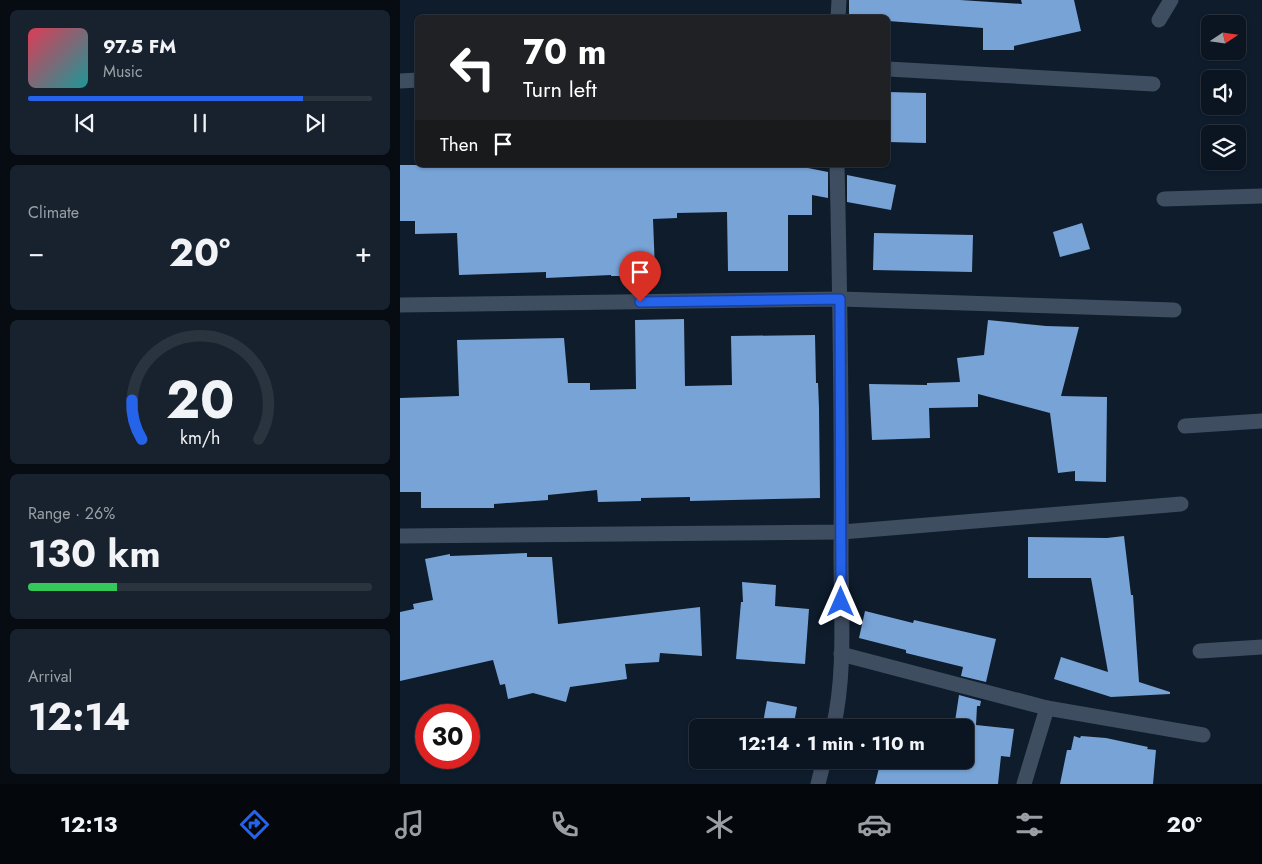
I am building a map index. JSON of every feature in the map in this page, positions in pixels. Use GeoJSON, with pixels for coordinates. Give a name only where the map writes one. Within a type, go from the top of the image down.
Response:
{"type":"FeatureCollection","features":[{"type":"Feature","properties":{"kind":"street"},"geometry":{"type":"LineString","coordinates":[[838,15],[839,0]]}},
{"type":"Feature","properties":{"kind":"street"},"geometry":{"type":"LineString","coordinates":[[1159,20],[1171,0]]}},
{"type":"Feature","properties":{"kind":"street"},"geometry":{"type":"LineString","coordinates":[[890,69],[1153,84]]}},
{"type":"Feature","properties":{"kind":"street"},"geometry":{"type":"LineString","coordinates":[[400,81],[415,80]]}},
{"type":"Feature","properties":{"kind":"street"},"geometry":{"type":"LineString","coordinates":[[834,719],[838,705],[842,532],[837,167]]}},
{"type":"Feature","properties":{"kind":"street"},"geometry":{"type":"LineString","coordinates":[[1164,199],[1262,196]]}},
{"type":"Feature","properties":{"kind":"street"},"geometry":{"type":"LineString","coordinates":[[400,305],[840,299],[1174,310]]}},
{"type":"Feature","properties":{"kind":"street"},"geometry":{"type":"LineString","coordinates":[[1185,426],[1262,421]]}},
{"type":"Feature","properties":{"kind":"street"},"geometry":{"type":"LineString","coordinates":[[400,536],[842,532],[1181,504]]}},
{"type":"Feature","properties":{"kind":"street"},"geometry":{"type":"LineString","coordinates":[[1200,651],[1262,647]]}},
{"type":"Feature","properties":{"kind":"street"},"geometry":{"type":"LineString","coordinates":[[840,654],[1047,708],[1203,735]]}},
{"type":"Feature","properties":{"kind":"street"},"geometry":{"type":"LineString","coordinates":[[1024,784],[1047,708]]}},
{"type":"Feature","properties":{"kind":"street"},"geometry":{"type":"LineString","coordinates":[[818,784],[822,769]]}},
{"type":"Feature","properties":{"kind":"building"},"geometry":{"type":"Polygon","coordinates":[[[849,0],[960,0],[1022,4],[1021,0],[1074,0],[1081,31],[1014,46],[1014,50],[983,50],[983,28],[890,21],[890,15],[849,15],[849,0]]]}},
{"type":"Feature","properties":{"kind":"building"},"geometry":{"type":"Polygon","coordinates":[[[890,92],[926,93],[926,143],[890,142],[890,92]]]}},
{"type":"Feature","properties":{"kind":"building"},"geometry":{"type":"Polygon","coordinates":[[[400,165],[415,165],[415,167],[545,168],[803,167],[828,172],[828,198],[812,195],[812,215],[788,215],[788,271],[728,271],[727,212],[677,213],[677,218],[653,219],[655,271],[634,272],[634,276],[611,275],[546,278],[546,272],[459,275],[457,233],[415,234],[415,221],[400,221],[400,165]]]}},
{"type":"Feature","properties":{"kind":"building"},"geometry":{"type":"Polygon","coordinates":[[[847,175],[896,185],[891,210],[847,202],[847,175]]]}},
{"type":"Feature","properties":{"kind":"building"},"geometry":{"type":"Polygon","coordinates":[[[1082,223],[1090,249],[1060,257],[1053,232],[1082,223]]]}},
{"type":"Feature","properties":{"kind":"building"},"geometry":{"type":"Polygon","coordinates":[[[874,233],[973,235],[972,272],[873,270],[874,233]]]}},
{"type":"Feature","properties":{"kind":"building"},"geometry":{"type":"Polygon","coordinates":[[[684,319],[685,386],[732,385],[731,336],[815,335],[816,383],[818,383],[819,408],[820,498],[690,501],[690,497],[641,498],[641,501],[598,502],[597,490],[548,495],[548,500],[494,504],[494,508],[421,508],[421,492],[400,492],[400,398],[459,396],[457,340],[564,338],[568,383],[590,383],[590,390],[636,389],[635,320],[684,319]]]}},
{"type":"Feature","properties":{"kind":"building"},"geometry":{"type":"Polygon","coordinates":[[[988,320],[1046,326],[1079,327],[1061,396],[1107,397],[1106,482],[1075,481],[1075,471],[1058,473],[1050,413],[978,394],[978,407],[929,408],[930,438],[872,440],[869,384],[927,385],[927,383],[960,382],[957,358],[984,355],[988,320]]]}},
{"type":"Feature","properties":{"kind":"building"},"geometry":{"type":"Polygon","coordinates":[[[1124,536],[1131,595],[1133,595],[1139,682],[1170,692],[1170,694],[1111,697],[1054,679],[1061,657],[1108,672],[1091,578],[1028,578],[1028,537],[1107,538],[1124,536]]]}},
{"type":"Feature","properties":{"kind":"building"},"geometry":{"type":"Polygon","coordinates":[[[527,553],[527,557],[552,557],[558,624],[700,607],[702,656],[660,653],[659,662],[625,664],[627,679],[570,687],[566,702],[533,693],[508,699],[505,684],[500,685],[493,660],[400,681],[400,612],[414,609],[413,604],[433,600],[425,559],[450,554],[450,556],[527,553]]]}},
{"type":"Feature","properties":{"kind":"building"},"geometry":{"type":"Polygon","coordinates":[[[742,582],[776,585],[775,606],[809,609],[805,664],[736,659],[741,602],[743,602],[742,582]]]}},
{"type":"Feature","properties":{"kind":"building"},"geometry":{"type":"Polygon","coordinates":[[[865,611],[913,623],[914,620],[996,639],[986,682],[961,676],[963,667],[906,653],[906,650],[859,638],[865,611]]]}},
{"type":"Feature","properties":{"kind":"building"},"geometry":{"type":"Polygon","coordinates":[[[959,695],[981,701],[980,706],[977,706],[976,725],[1014,729],[1010,757],[1001,756],[998,784],[875,784],[879,769],[974,769],[974,719],[955,719],[959,695]]]}},
{"type":"Feature","properties":{"kind":"building"},"geometry":{"type":"Polygon","coordinates":[[[767,701],[797,707],[795,719],[764,719],[767,701]]]}},
{"type":"Feature","properties":{"kind":"building"},"geometry":{"type":"Polygon","coordinates":[[[1074,736],[1080,738],[1081,736],[1106,738],[1156,750],[1153,784],[1060,784],[1067,750],[1071,750],[1074,736]]]}},
{"type":"Feature","properties":{"kind":"route"},"geometry":{"type":"LineString","coordinates":[[640,302],[840,299],[841,602]]}}]}
